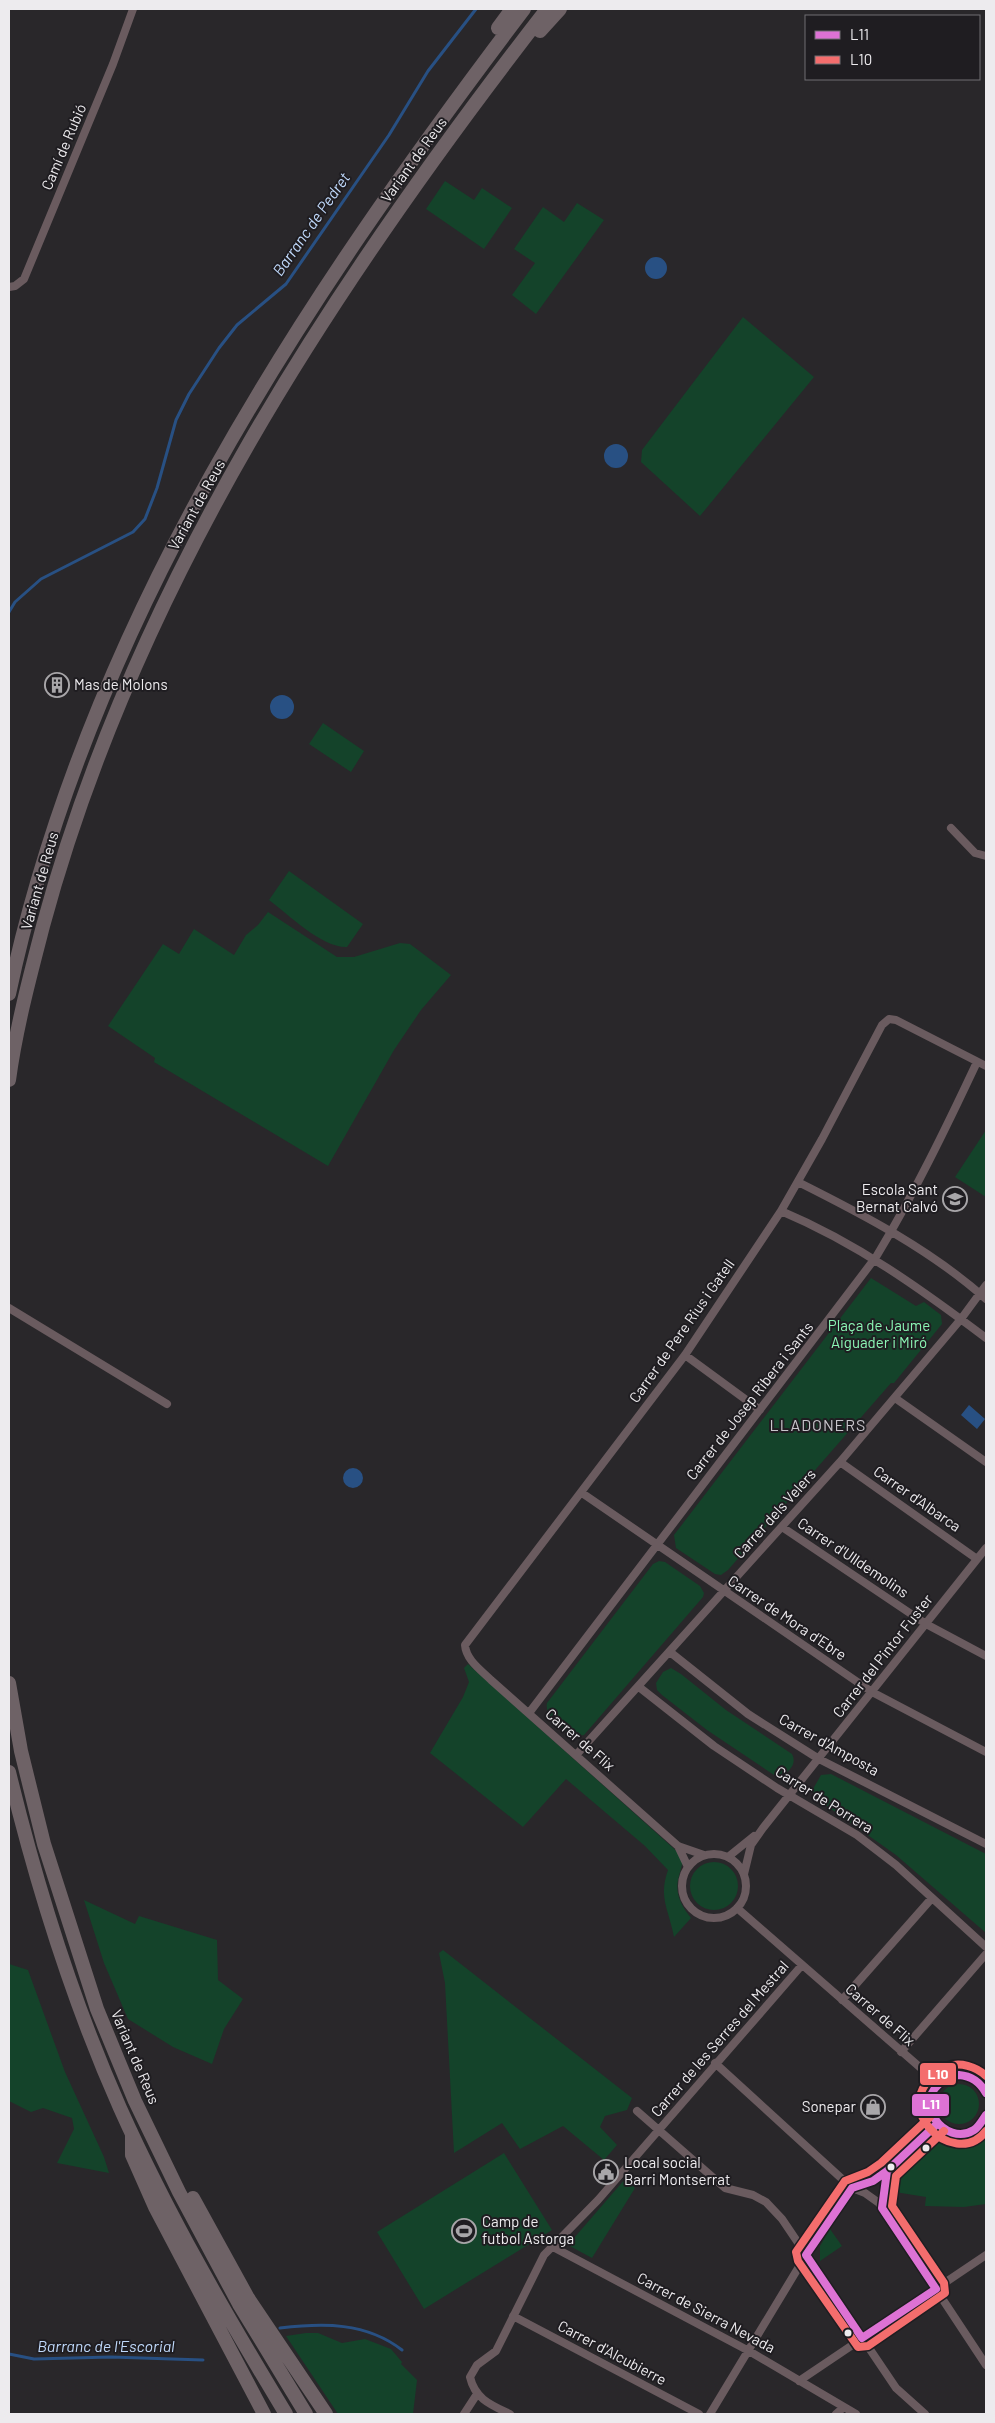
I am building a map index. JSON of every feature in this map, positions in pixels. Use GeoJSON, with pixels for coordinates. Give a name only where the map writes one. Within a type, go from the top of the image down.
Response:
{"type":"FeatureCollection","features":[{"type":"Feature","properties":{"kind":"highway"},"geometry":{"type":"LineString","coordinates":[[323,292],[392,177],[512,9]]}},
{"type":"Feature","properties":{"kind":"highway","name":"Variant de Reus"},"geometry":{"type":"LineString","coordinates":[[9,994],[38,880],[69,783],[106,687],[151,588],[191,512],[256,397],[323,292],[397,181],[524,9]]}},
{"type":"Feature","properties":{"kind":"highway","name":"Variant de Reus"},"geometry":{"type":"LineString","coordinates":[[9,1080],[30,977],[54,885],[86,786],[119,701],[169,592],[229,479],[262,422],[344,290],[400,205],[546,9]]}},
{"type":"Feature","properties":{"kind":"highway"},"geometry":{"type":"LineString","coordinates":[[400,205],[560,9]]}},
{"type":"Feature","properties":{"kind":"highway","name":"Variant de Reus"},"geometry":{"type":"LineString","coordinates":[[9,1683],[21,1751],[44,1844],[97,2009],[135,2101],[179,2192],[239,2304],[306,2414]]}},
{"type":"Feature","properties":{"kind":"highway"},"geometry":{"type":"LineString","coordinates":[[9,1772],[28,1849],[56,1940],[83,2017],[132,2132],[165,2201],[225,2312],[286,2414]]}},
{"type":"Feature","properties":{"kind":"highway"},"geometry":{"type":"LineString","coordinates":[[97,2009],[187,2187],[248,2298],[326,2414]]}},
{"type":"Feature","properties":{"kind":"highway"},"geometry":{"type":"LineString","coordinates":[[132,2132],[132,2154],[155,2207],[264,2414]]}},
{"type":"Feature","properties":{"kind":"street","name":"Camí de Rubió"},"geometry":{"type":"LineString","coordinates":[[9,287],[15,286],[24,279],[108,77],[133,9]]}},
{"type":"Feature","properties":{"kind":"street"},"geometry":{"type":"LineString","coordinates":[[951,828],[975,853],[986,856]]}},
{"type":"Feature","properties":{"kind":"street","name":"Carrer de Pere Rius i Gatell"},"geometry":{"type":"LineString","coordinates":[[466,1653],[465,1645],[471,1635],[582,1493],[685,1355],[781,1211],[882,1025],[888,1019],[901,1022],[977,1062]]}},
{"type":"Feature","properties":{"kind":"street"},"geometry":{"type":"LineString","coordinates":[[977,1062],[986,1066]]}},
{"type":"Feature","properties":{"kind":"street","name":"Carrer de Josep Ribera i Sants"},"geometry":{"type":"LineString","coordinates":[[529,1712],[874,1259],[892,1231],[930,1162],[977,1062]]}},
{"type":"Feature","properties":{"kind":"street"},"geometry":{"type":"LineString","coordinates":[[798,1182],[892,1231],[983,1296]]}},
{"type":"Feature","properties":{"kind":"street"},"geometry":{"type":"LineString","coordinates":[[781,1211],[822,1228],[874,1259],[924,1291],[986,1338]]}},
{"type":"Feature","properties":{"kind":"street","name":"Carrer dels Velers"},"geometry":{"type":"LineString","coordinates":[[577,1754],[840,1462],[961,1319],[983,1296],[986,1285]]}},
{"type":"Feature","properties":{"kind":"street"},"geometry":{"type":"LineString","coordinates":[[9,1308],[167,1404]]}},
{"type":"Feature","properties":{"kind":"street"},"geometry":{"type":"LineString","coordinates":[[685,1355],[760,1410]]}},
{"type":"Feature","properties":{"kind":"street"},"geometry":{"type":"LineString","coordinates":[[895,1398],[986,1462]]}},
{"type":"Feature","properties":{"kind":"street","name":"Carrer d'Albarca"},"geometry":{"type":"LineString","coordinates":[[840,1462],[977,1559]]}},
{"type":"Feature","properties":{"kind":"street","name":"Carrer de Mora d'Ebre"},"geometry":{"type":"LineString","coordinates":[[582,1493],[872,1692],[986,1752]]}},
{"type":"Feature","properties":{"kind":"street","name":"Carrer d'Ulldemolins"},"geometry":{"type":"LineString","coordinates":[[782,1526],[926,1624],[986,1656]]}},
{"type":"Feature","properties":{"kind":"street","name":"Carrer del Pintor Fuster"},"geometry":{"type":"LineString","coordinates":[[744,1874],[751,1845],[763,1828],[986,1548]]}},
{"type":"Feature","properties":{"kind":"street","name":"Carrer d'Amposta"},"geometry":{"type":"LineString","coordinates":[[670,1652],[748,1714],[819,1759],[986,1844]]}},
{"type":"Feature","properties":{"kind":"street","name":"Carrer de Flix"},"geometry":{"type":"LineString","coordinates":[[466,1653],[485,1674],[678,1846],[688,1866]]}},
{"type":"Feature","properties":{"kind":"street","name":"Carrer de Porrera"},"geometry":{"type":"LineString","coordinates":[[639,1687],[714,1746],[777,1788],[791,1794],[857,1835],[896,1865],[986,1947]]}},
{"type":"Feature","properties":{"kind":"street","name":"Carrer del Pintor Fuster"},"geometry":{"type":"LineString","coordinates":[[728,1857],[763,1828]]}},
{"type":"Feature","properties":{"kind":"street","name":"Carrer de Flix"},"geometry":{"type":"LineString","coordinates":[[678,1846],[704,1855]]}},
{"type":"Feature","properties":{"kind":"street"},"geometry":{"type":"LineString","coordinates":[[717,1854],[728,1857],[740,1867],[744,1874],[746,1890],[743,1900],[730,1914],[716,1918],[704,1917],[693,1910],[684,1898],[682,1886],[688,1866],[704,1855],[717,1854]]}},
{"type":"Feature","properties":{"kind":"street"},"geometry":{"type":"LineString","coordinates":[[842,2000],[932,1898]]}},
{"type":"Feature","properties":{"kind":"street","name":"Carrer de Flix"},"geometry":{"type":"LineString","coordinates":[[737,1908],[938,2083]]}},
{"type":"Feature","properties":{"kind":"street"},"geometry":{"type":"LineString","coordinates":[[901,2052],[986,1954]]}},
{"type":"Feature","properties":{"kind":"street","name":"Carrer de les Serres del Mestral"},"geometry":{"type":"LineString","coordinates":[[477,2394],[470,2377],[477,2365],[496,2351],[544,2255],[598,2200],[802,1966]]}},
{"type":"Feature","properties":{"kind":"street"},"geometry":{"type":"LineString","coordinates":[[716,2063],[852,2188],[865,2192],[882,2208],[986,2365]]}},
{"type":"Feature","properties":{"kind":"street"},"geometry":{"type":"LineString","coordinates":[[986,2093],[984,2082],[960,2074],[947,2077],[938,2083],[932,2092],[929,2102],[930,2110],[937,2124],[945,2130],[956,2134],[968,2132],[984,2123],[986,2115]]}},
{"type":"Feature","properties":{"kind":"street"},"geometry":{"type":"LineString","coordinates":[[636,2111],[725,2188],[753,2195],[766,2202],[782,2219],[896,2388],[925,2414]]}},
{"type":"Feature","properties":{"kind":"street"},"geometry":{"type":"LineString","coordinates":[[710,2414],[806,2255],[852,2188],[874,2181],[937,2124]]}},
{"type":"Feature","properties":{"kind":"street"},"geometry":{"type":"LineString","coordinates":[[882,2208],[887,2171]]}},
{"type":"Feature","properties":{"kind":"street","name":"Carrer de Sierra Nevada"},"geometry":{"type":"LineString","coordinates":[[553,2247],[749,2351],[856,2414]]}},
{"type":"Feature","properties":{"kind":"street"},"geometry":{"type":"LineString","coordinates":[[800,2381],[986,2255]]}},
{"type":"Feature","properties":{"kind":"street","name":"Carrer d'Alcubierre"},"geometry":{"type":"LineString","coordinates":[[513,2316],[699,2414]]}},
{"type":"Feature","properties":{"kind":"street"},"geometry":{"type":"LineString","coordinates":[[464,2414],[477,2394],[485,2401],[510,2414]]}},
{"type":"Feature","properties":{"kind":"street"},"geometry":{"type":"LineString","coordinates":[[836,2414],[844,2408]]}},
{"type":"Feature","properties":{"kind":"green space"},"geometry":{"type":"Polygon","coordinates":[[[445,181],[474,200],[482,188],[512,208],[484,249],[426,209],[445,181]]]}},
{"type":"Feature","properties":{"kind":"green space"},"geometry":{"type":"Polygon","coordinates":[[[577,203],[604,220],[536,314],[512,295],[535,263],[514,249],[543,207],[564,222],[577,203]]]}},
{"type":"Feature","properties":{"kind":"green space"},"geometry":{"type":"Polygon","coordinates":[[[743,317],[814,377],[700,516],[641,462],[642,450],[743,317]]]}},
{"type":"Feature","properties":{"kind":"green space"},"geometry":{"type":"Polygon","coordinates":[[[323,723],[364,751],[351,772],[309,744],[323,723]]]}},
{"type":"Feature","properties":{"kind":"green space"},"geometry":{"type":"Polygon","coordinates":[[[289,871],[363,924],[347,947],[337,946],[317,937],[269,900],[289,871]]]}},
{"type":"Feature","properties":{"kind":"green space"},"geometry":{"type":"Polygon","coordinates":[[[268,912],[337,957],[354,957],[400,943],[410,944],[451,975],[421,1010],[394,1050],[328,1166],[154,1062],[155,1058],[108,1026],[163,944],[179,954],[194,929],[234,955],[246,935],[258,925],[268,912]]]}},
{"type":"Feature","properties":{"kind":"green space"},"geometry":{"type":"Polygon","coordinates":[[[986,1130],[986,1197],[955,1177],[986,1130]]]}},
{"type":"Feature","properties":{"kind":"green space","name":"Plaça de Jaume Aiguader i Miró"},"geometry":{"type":"Polygon","coordinates":[[[871,1278],[916,1306],[924,1302],[941,1315],[942,1324],[894,1383],[891,1383],[728,1570],[721,1575],[715,1574],[676,1548],[674,1535],[871,1278]]]}},
{"type":"Feature","properties":{"kind":"green space"},"geometry":{"type":"Polygon","coordinates":[[[659,1561],[665,1562],[700,1586],[704,1593],[703,1597],[584,1735],[572,1737],[551,1718],[548,1713],[547,1703],[653,1564],[659,1561]]]}},
{"type":"Feature","properties":{"kind":"green space"},"geometry":{"type":"Polygon","coordinates":[[[468,1664],[682,1856],[677,1888],[681,1903],[691,1918],[674,1937],[664,1896],[668,1870],[645,1846],[566,1779],[523,1827],[430,1753],[463,1697],[469,1682],[464,1668],[468,1664]]]}},
{"type":"Feature","properties":{"kind":"green space"},"geometry":{"type":"Polygon","coordinates":[[[671,1668],[726,1710],[792,1754],[794,1761],[790,1769],[782,1776],[774,1775],[707,1730],[662,1695],[657,1690],[656,1683],[663,1672],[671,1668]]]}},
{"type":"Feature","properties":{"kind":"green space"},"geometry":{"type":"Polygon","coordinates":[[[831,1774],[986,1854],[986,1933],[896,1855],[814,1797],[813,1789],[821,1775],[831,1774]]]}},
{"type":"Feature","properties":{"kind":"green space"},"geometry":{"type":"Polygon","coordinates":[[[714,1862],[723,1864],[731,1869],[736,1877],[738,1886],[736,1895],[731,1903],[723,1908],[714,1910],[705,1908],[697,1903],[692,1895],[690,1886],[692,1877],[697,1869],[705,1864],[714,1862]]]}},
{"type":"Feature","properties":{"kind":"green space"},"geometry":{"type":"Polygon","coordinates":[[[84,1900],[135,1924],[139,1916],[217,1940],[218,1980],[243,1999],[224,2029],[212,2064],[173,2047],[128,2019],[104,1963],[84,1900]]]}},
{"type":"Feature","properties":{"kind":"green space"},"geometry":{"type":"Polygon","coordinates":[[[443,1950],[632,2098],[627,2110],[605,2116],[600,2127],[617,2145],[604,2160],[563,2126],[520,2149],[502,2123],[454,2153],[445,1983],[439,1953],[443,1950]]]}},
{"type":"Feature","properties":{"kind":"green space"},"geometry":{"type":"Polygon","coordinates":[[[9,1964],[28,1970],[65,2072],[104,2157],[109,2173],[57,2163],[74,2129],[72,2118],[43,2108],[31,2112],[9,2101],[9,1964]]]}},
{"type":"Feature","properties":{"kind":"green space"},"geometry":{"type":"Polygon","coordinates":[[[963,2084],[970,2087],[976,2093],[979,2104],[978,2112],[970,2121],[963,2124],[955,2124],[948,2121],[940,2112],[939,2100],[942,2093],[951,2085],[963,2084]]]}},
{"type":"Feature","properties":{"kind":"green space"},"geometry":{"type":"Polygon","coordinates":[[[986,2137],[986,2204],[964,2207],[925,2206],[926,2197],[895,2192],[898,2177],[935,2142],[960,2147],[986,2137]]]}},
{"type":"Feature","properties":{"kind":"green space","name":"Camp de futbol Astorga"},"geometry":{"type":"Polygon","coordinates":[[[504,2153],[552,2230],[424,2309],[377,2232],[504,2153]]]}},
{"type":"Feature","properties":{"kind":"green space"},"geometry":{"type":"Polygon","coordinates":[[[625,2179],[635,2188],[592,2258],[568,2245],[625,2179]]]}},
{"type":"Feature","properties":{"kind":"green space"},"geometry":{"type":"Polygon","coordinates":[[[830,2229],[842,2246],[820,2261],[820,2246],[830,2229]]]}},
{"type":"Feature","properties":{"kind":"green space"},"geometry":{"type":"Polygon","coordinates":[[[318,2333],[342,2343],[365,2339],[391,2349],[402,2362],[401,2364],[417,2380],[413,2414],[338,2414],[286,2336],[318,2333]]]}},
{"type":"Feature","properties":{"kind":"water"},"geometry":{"type":"Polygon","coordinates":[[[656,257],[664,260],[667,268],[664,276],[656,279],[648,276],[645,268],[648,260],[656,257]]]}},
{"type":"Feature","properties":{"kind":"water"},"geometry":{"type":"Polygon","coordinates":[[[616,444],[624,448],[628,456],[624,464],[616,468],[608,464],[604,456],[608,448],[616,444]]]}},
{"type":"Feature","properties":{"kind":"water"},"geometry":{"type":"Polygon","coordinates":[[[282,695],[290,699],[294,707],[290,715],[282,719],[274,715],[270,707],[274,699],[282,695]]]}},
{"type":"Feature","properties":{"kind":"water"},"geometry":{"type":"Polygon","coordinates":[[[969,1405],[985,1419],[977,1429],[961,1415],[969,1405]]]}},
{"type":"Feature","properties":{"kind":"water"},"geometry":{"type":"Polygon","coordinates":[[[353,1468],[360,1471],[363,1478],[360,1485],[353,1488],[346,1485],[343,1478],[346,1471],[353,1468]]]}},
{"type":"Feature","properties":{"kind":"waterway","name":"Barranc de Pedret"},"geometry":{"type":"LineString","coordinates":[[9,612],[15,602],[41,579],[133,532],[145,519],[157,488],[176,420],[189,394],[219,348],[237,325],[286,284],[389,135],[428,71],[476,9]]}},
{"type":"Feature","properties":{"kind":"waterway","name":"Barranc de l'Escorial"},"geometry":{"type":"LineString","coordinates":[[280,2328],[328,2325],[359,2329],[374,2334],[402,2350]]}},
{"type":"Feature","properties":{"kind":"waterway","name":"Barranc de l'Escorial"},"geometry":{"type":"LineString","coordinates":[[9,2354],[34,2359],[111,2357],[203,2360]]}},
{"type":"Feature","properties":{"kind":"transit line","name":"L10"},"geometry":{"type":"LineString","coordinates":[[986,2076],[968,2066],[952,2065],[928,2081],[920,2097],[921,2113],[929,2128],[942,2138],[957,2144],[972,2142],[986,2131]]}},
{"type":"Feature","properties":{"kind":"transit line","name":"L11"},"geometry":{"type":"LineString","coordinates":[[986,2093],[975,2080],[957,2075],[945,2080],[935,2089],[930,2099],[935,2119],[952,2133],[963,2134],[974,2130],[986,2115]]}},
{"type":"Feature","properties":{"kind":"transit line","name":"L10"},"geometry":{"type":"LineString","coordinates":[[930,2117],[881,2163],[868,2172],[845,2181],[796,2252],[798,2261],[858,2347],[868,2346],[945,2293],[944,2283],[892,2206],[896,2176],[944,2131]]}},
{"type":"Feature","properties":{"kind":"transit line","name":"L11"},"geometry":{"type":"LineString","coordinates":[[887,2171],[937,2124]]}},
{"type":"Feature","properties":{"kind":"transit line","name":"L11"},"geometry":{"type":"LineString","coordinates":[[887,2171],[882,2208],[936,2289],[862,2338],[806,2255],[852,2188],[873,2181],[887,2171]]}},
{"type":"Feature","properties":{"kind":"place","name":"Mas de Molons"},"geometry":{"type":"Point","coordinates":[57,685]}},
{"type":"Feature","properties":{"kind":"place","name":"Escola Sant Bernat Calvó"},"geometry":{"type":"Point","coordinates":[955,1199]}},
{"type":"Feature","properties":{"kind":"place","name":"Sonepar"},"geometry":{"type":"Point","coordinates":[873,2107]}},
{"type":"Feature","properties":{"kind":"place","name":"Local social Barri Montserrat"},"geometry":{"type":"Point","coordinates":[606,2172]}},
{"type":"Feature","properties":{"kind":"place","name":"Camp de futbol Astorga"},"geometry":{"type":"Point","coordinates":[464,2231]}},
{"type":"Feature","properties":{"kind":"district","name":"LLADONERS"},"geometry":{"type":"Point","coordinates":[818,1425]}}]}
